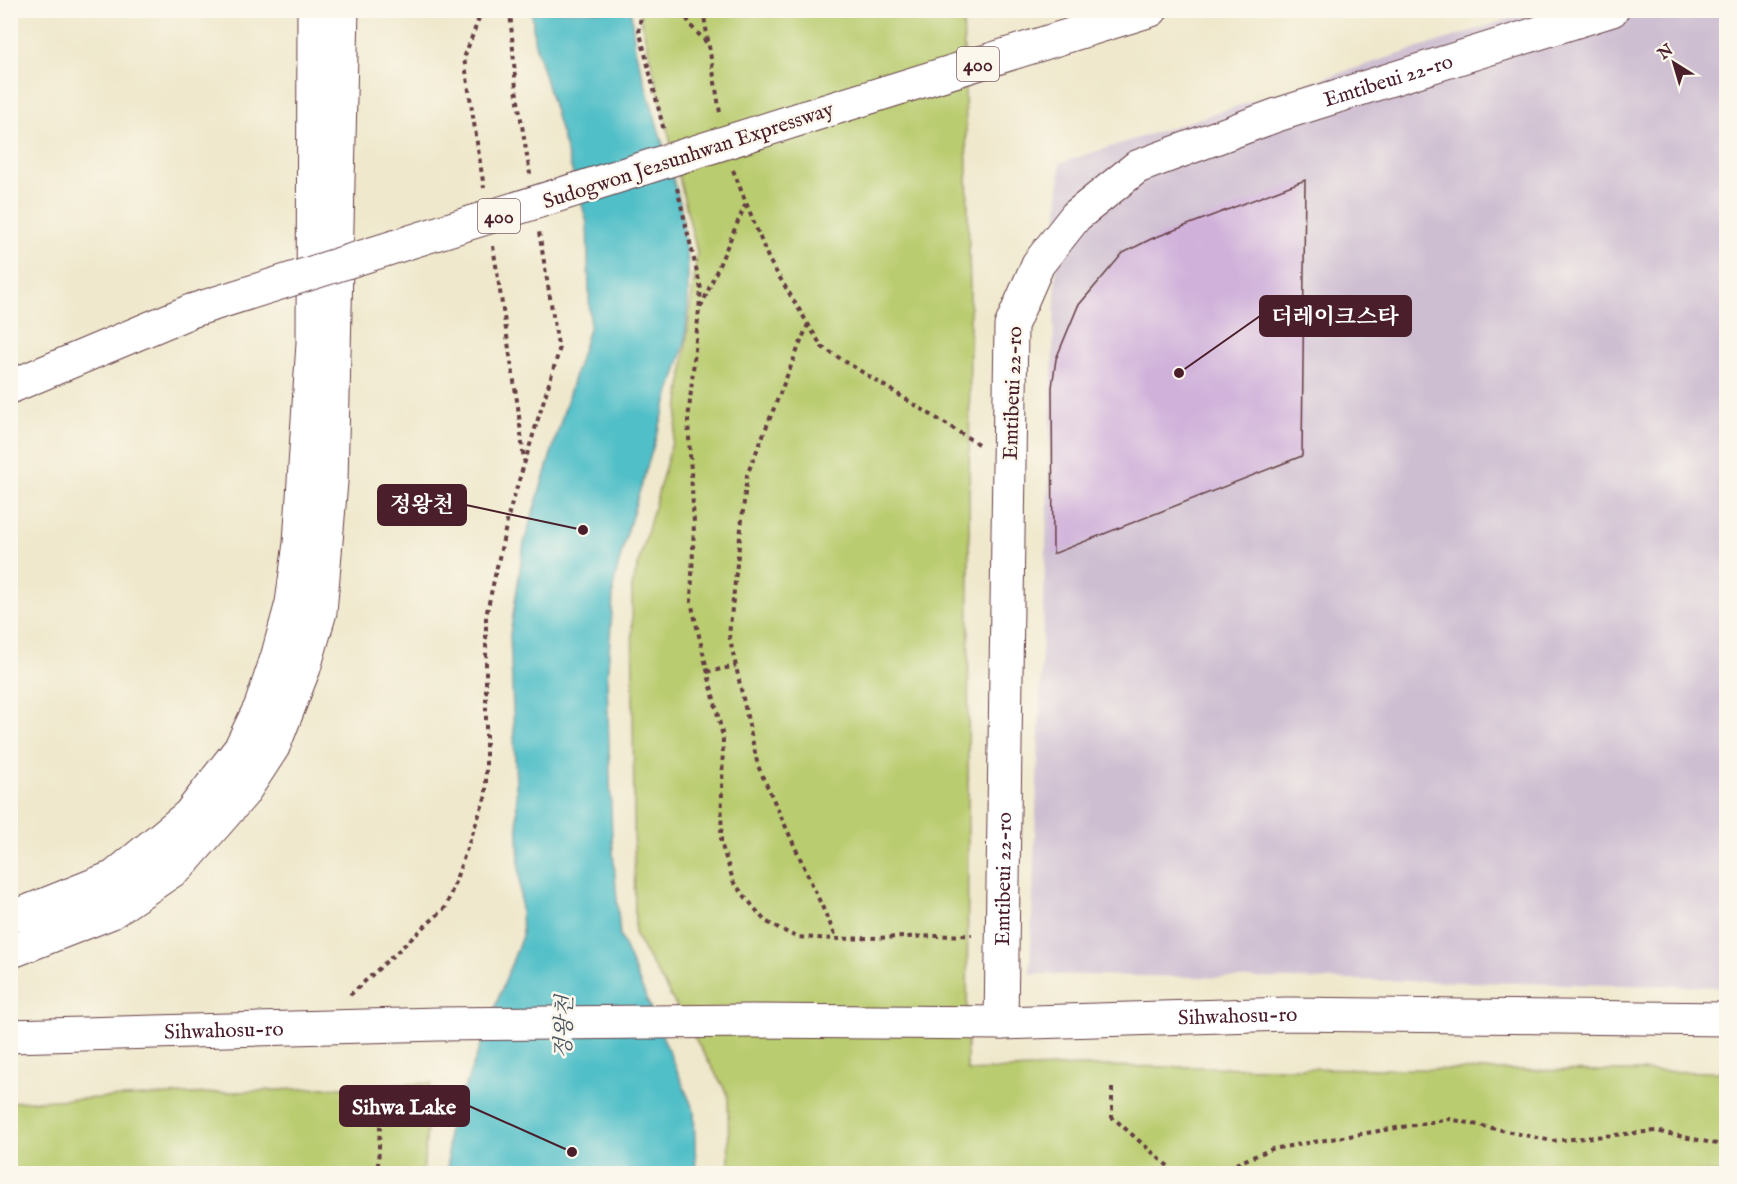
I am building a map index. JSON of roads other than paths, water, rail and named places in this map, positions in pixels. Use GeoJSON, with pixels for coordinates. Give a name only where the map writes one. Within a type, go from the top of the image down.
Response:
{"type":"FeatureCollection","features":[{"type":"Feature","properties":{"kind":"main road"},"geometry":{"type":"LineString","coordinates":[[10,916],[24,913],[114,877],[189,815],[240,749],[261,706],[292,603],[300,543],[313,343],[314,10]]}},
{"type":"Feature","properties":{"kind":"main road"},"geometry":{"type":"LineString","coordinates":[[10,952],[110,913],[179,866],[243,793],[273,747],[304,668],[320,612],[331,482],[342,10]]}},
{"type":"Feature","properties":{"kind":"main road","name":"Sudogwon Je2sunhwan Expressway"},"geometry":{"type":"LineString","coordinates":[[10,387],[190,311],[1151,10]]}},
{"type":"Feature","properties":{"kind":"main road","name":"Emtibeui 22-ro"},"geometry":{"type":"LineString","coordinates":[[1001,1023],[1011,326],[1038,264],[1076,216],[1137,167],[1277,115],[1612,10]]}},
{"type":"Feature","properties":{"kind":"main road","name":"Sihwahosu-ro"},"geometry":{"type":"LineString","coordinates":[[10,1036],[438,1024],[751,1021],[1001,1023],[1287,1014],[1726,1018]]}},
{"type":"Feature","properties":{"kind":"water"},"geometry":{"type":"Polygon","coordinates":[[[532,11],[631,11],[635,49],[680,203],[688,263],[685,343],[614,582],[607,682],[612,839],[620,936],[694,1111],[696,1173],[448,1174],[448,1131],[522,936],[510,635],[524,543],[590,325],[587,222],[534,40],[532,11]]]}},
{"type":"Feature","properties":{"kind":"place","name":"더레이크스타"},"geometry":{"type":"Point","coordinates":[1179,373]}},
{"type":"Feature","properties":{"kind":"place","name":"정왕천"},"geometry":{"type":"Point","coordinates":[583,530]}},
{"type":"Feature","properties":{"kind":"place","name":"Sihwa Lake"},"geometry":{"type":"Point","coordinates":[572,1152]}}]}
